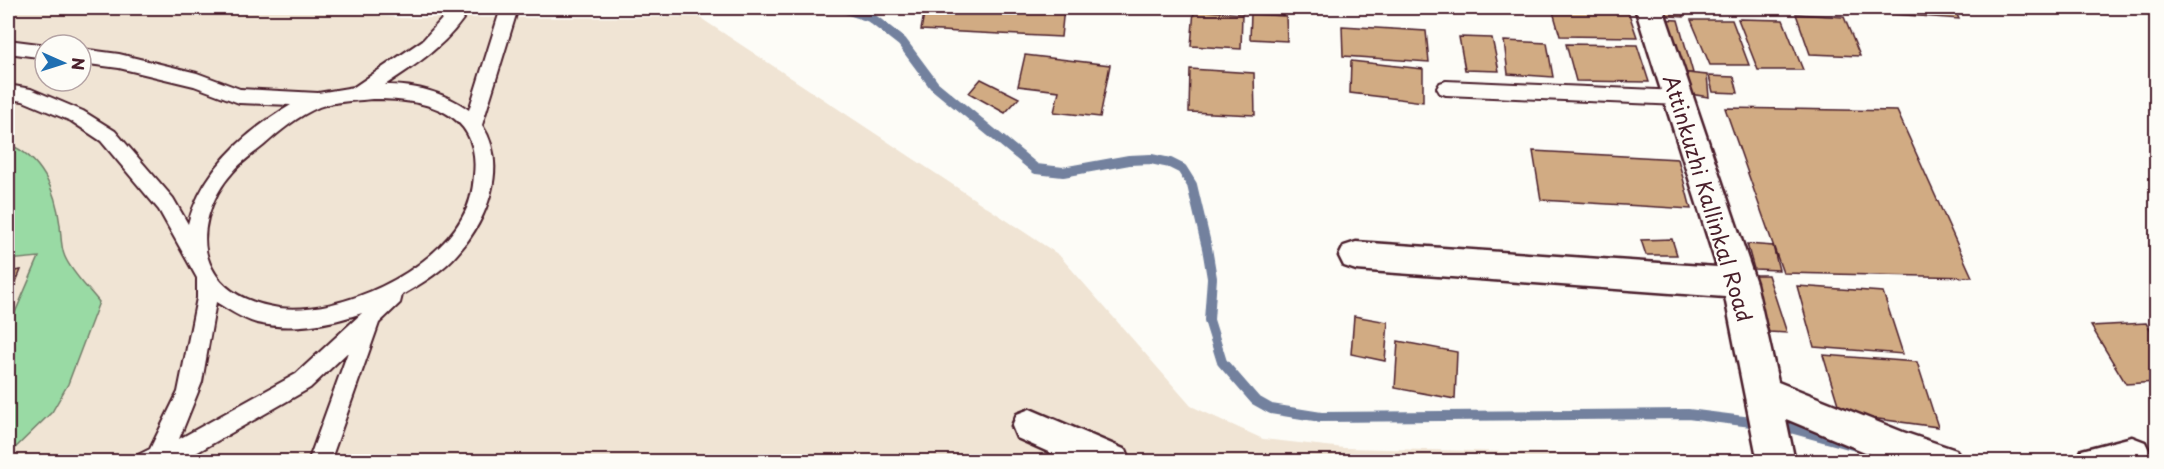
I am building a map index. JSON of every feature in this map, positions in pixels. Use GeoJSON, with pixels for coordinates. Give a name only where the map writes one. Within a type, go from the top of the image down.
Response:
{"type":"FeatureCollection","features":[{"type":"Feature","properties":{"kind":"street","name":"Attinkuzhi Kallinkal Road"},"geometry":{"type":"LineString","coordinates":[[1648,8],[1680,98],[1739,283],[1777,462]]}},
{"type":"Feature","properties":{"kind":"street"},"geometry":{"type":"LineString","coordinates":[[1356,256],[1739,283]]}},
{"type":"Feature","properties":{"kind":"street"},"geometry":{"type":"LineString","coordinates":[[1766,407],[1943,462]]}},
{"type":"Feature","properties":{"kind":"street"},"geometry":{"type":"LineString","coordinates":[[1030,426],[1113,462]]}},
{"type":"Feature","properties":{"kind":"street"},"geometry":{"type":"LineString","coordinates":[[2095,462],[2132,454]]}},
{"type":"Feature","properties":{"kind":"lane"},"geometry":{"type":"LineString","coordinates":[[358,93],[421,51],[448,26],[461,8]]}},
{"type":"Feature","properties":{"kind":"lane"},"geometry":{"type":"LineString","coordinates":[[473,124],[510,8]]}},
{"type":"Feature","properties":{"kind":"lane"},"geometry":{"type":"LineString","coordinates":[[8,47],[33,50]]}},
{"type":"Feature","properties":{"kind":"lane"},"geometry":{"type":"LineString","coordinates":[[93,58],[119,61],[197,80],[239,96],[321,99],[394,90],[426,94],[453,106],[473,124],[484,146],[487,172],[480,201],[464,230],[440,258],[408,282],[303,381],[188,446],[152,459]]}},
{"type":"Feature","properties":{"kind":"lane"},"geometry":{"type":"LineString","coordinates":[[1446,88],[1680,98]]}},
{"type":"Feature","properties":{"kind":"lane"},"geometry":{"type":"LineString","coordinates":[[8,92],[25,94],[77,116],[108,136],[166,204],[208,282],[229,301],[258,314],[293,318],[342,311],[371,302],[408,282]]}},
{"type":"Feature","properties":{"kind":"lane"},"geometry":{"type":"LineString","coordinates":[[196,257],[197,227],[207,197],[226,167],[285,116],[321,99]]}},
{"type":"Feature","properties":{"kind":"lane"},"geometry":{"type":"LineString","coordinates":[[152,459],[184,404],[196,365],[208,282]]}},
{"type":"Feature","properties":{"kind":"lane"},"geometry":{"type":"LineString","coordinates":[[319,462],[371,318]]}},
{"type":"Feature","properties":{"kind":"shaded area"},"geometry":{"type":"Polygon","coordinates":[[[8,8],[304,8],[401,18],[699,17],[1059,255],[1191,406],[1263,439],[1344,448],[1717,457],[1719,461],[8,461],[8,8]]]}},
{"type":"Feature","properties":{"kind":"green space"},"geometry":{"type":"Polygon","coordinates":[[[8,144],[30,157],[45,177],[58,212],[65,257],[76,275],[99,302],[68,384],[52,412],[8,455],[8,329],[39,257],[8,260],[8,144]]]}},
{"type":"Feature","properties":{"kind":"building"},"geometry":{"type":"Polygon","coordinates":[[[925,8],[1064,8],[1061,37],[921,30],[925,8]]]}},
{"type":"Feature","properties":{"kind":"building"},"geometry":{"type":"Polygon","coordinates":[[[1552,8],[1627,8],[1637,37],[1560,36],[1552,8]]]}},
{"type":"Feature","properties":{"kind":"building"},"geometry":{"type":"Polygon","coordinates":[[[1654,8],[1682,8],[1684,17],[1656,15],[1654,8]]]}},
{"type":"Feature","properties":{"kind":"building"},"geometry":{"type":"Polygon","coordinates":[[[1889,8],[1954,8],[1959,19],[1892,14],[1889,8]]]}},
{"type":"Feature","properties":{"kind":"building"},"geometry":{"type":"Polygon","coordinates":[[[2052,8],[2096,8],[2097,9],[2054,10],[2052,8]]]}},
{"type":"Feature","properties":{"kind":"building"},"geometry":{"type":"Polygon","coordinates":[[[2127,8],[2156,8],[2156,11],[2133,14],[2127,8]]]}},
{"type":"Feature","properties":{"kind":"building"},"geometry":{"type":"Polygon","coordinates":[[[1194,10],[1242,14],[1241,49],[1191,46],[1194,10]]]}},
{"type":"Feature","properties":{"kind":"building"},"geometry":{"type":"Polygon","coordinates":[[[1251,14],[1286,16],[1287,41],[1250,39],[1251,14]]]}},
{"type":"Feature","properties":{"kind":"building"},"geometry":{"type":"Polygon","coordinates":[[[1796,14],[1844,17],[1860,56],[1810,54],[1796,14]]]}},
{"type":"Feature","properties":{"kind":"building"},"geometry":{"type":"Polygon","coordinates":[[[1657,19],[1678,20],[1693,73],[1671,72],[1657,19]]]}},
{"type":"Feature","properties":{"kind":"building"},"geometry":{"type":"Polygon","coordinates":[[[1738,19],[1783,20],[1803,70],[1758,70],[1738,19]]]}},
{"type":"Feature","properties":{"kind":"building"},"geometry":{"type":"Polygon","coordinates":[[[1691,20],[1732,20],[1749,65],[1710,65],[1691,20]]]}},
{"type":"Feature","properties":{"kind":"building"},"geometry":{"type":"Polygon","coordinates":[[[1342,26],[1426,31],[1429,62],[1343,56],[1342,26]]]}},
{"type":"Feature","properties":{"kind":"building"},"geometry":{"type":"Polygon","coordinates":[[[1459,37],[1492,38],[1499,71],[1465,70],[1459,37]]]}},
{"type":"Feature","properties":{"kind":"building"},"geometry":{"type":"Polygon","coordinates":[[[1504,41],[1547,43],[1553,77],[1508,74],[1504,41]]]}},
{"type":"Feature","properties":{"kind":"building"},"geometry":{"type":"Polygon","coordinates":[[[1566,44],[1637,45],[1649,82],[1576,81],[1566,44]]]}},
{"type":"Feature","properties":{"kind":"building"},"geometry":{"type":"Polygon","coordinates":[[[1025,55],[1110,65],[1100,117],[1054,112],[1059,91],[1018,86],[1025,55]]]}},
{"type":"Feature","properties":{"kind":"building"},"geometry":{"type":"Polygon","coordinates":[[[1351,61],[1423,69],[1423,102],[1350,93],[1351,61]]]}},
{"type":"Feature","properties":{"kind":"building"},"geometry":{"type":"Polygon","coordinates":[[[1190,69],[1254,73],[1255,115],[1189,112],[1190,69]]]}},
{"type":"Feature","properties":{"kind":"building"},"geometry":{"type":"Polygon","coordinates":[[[1687,73],[1707,75],[1709,97],[1690,94],[1687,73]]]}},
{"type":"Feature","properties":{"kind":"building"},"geometry":{"type":"Polygon","coordinates":[[[1709,76],[1734,77],[1738,93],[1713,92],[1709,76]]]}},
{"type":"Feature","properties":{"kind":"building"},"geometry":{"type":"Polygon","coordinates":[[[981,79],[1019,98],[1005,113],[969,93],[981,79]]]}},
{"type":"Feature","properties":{"kind":"building"},"geometry":{"type":"Polygon","coordinates":[[[1725,108],[1897,111],[1972,277],[1783,273],[1725,108]]]}},
{"type":"Feature","properties":{"kind":"building"},"geometry":{"type":"Polygon","coordinates":[[[1533,151],[1678,159],[1691,209],[1541,200],[1533,151]]]}},
{"type":"Feature","properties":{"kind":"building"},"geometry":{"type":"Polygon","coordinates":[[[1672,239],[1677,255],[1646,255],[1641,240],[1672,239]]]}},
{"type":"Feature","properties":{"kind":"building"},"geometry":{"type":"Polygon","coordinates":[[[1747,244],[1773,246],[1779,270],[1754,269],[1747,244]]]}},
{"type":"Feature","properties":{"kind":"building"},"geometry":{"type":"Polygon","coordinates":[[[21,270],[8,301],[8,272],[21,270]]]}},
{"type":"Feature","properties":{"kind":"building"},"geometry":{"type":"Polygon","coordinates":[[[1750,275],[1768,275],[1787,333],[1769,332],[1750,275]]]}},
{"type":"Feature","properties":{"kind":"building"},"geometry":{"type":"Polygon","coordinates":[[[1797,286],[1883,292],[1903,354],[1814,347],[1797,286]]]}},
{"type":"Feature","properties":{"kind":"building"},"geometry":{"type":"Polygon","coordinates":[[[1354,316],[1388,322],[1385,361],[1351,354],[1354,316]]]}},
{"type":"Feature","properties":{"kind":"building"},"geometry":{"type":"Polygon","coordinates":[[[2146,323],[2156,340],[2156,382],[2126,384],[2091,326],[2146,323]]]}},
{"type":"Feature","properties":{"kind":"building"},"geometry":{"type":"Polygon","coordinates":[[[1398,341],[1457,352],[1455,399],[1395,388],[1398,341]]]}},
{"type":"Feature","properties":{"kind":"building"},"geometry":{"type":"Polygon","coordinates":[[[1823,355],[1917,362],[1938,427],[1841,414],[1823,355]]]}},
{"type":"Feature","properties":{"kind":"waterway"},"geometry":{"type":"LineString","coordinates":[[843,8],[870,17],[902,42],[934,85],[1036,169],[1063,172],[1129,160],[1151,159],[1170,163],[1182,169],[1192,185],[1207,248],[1212,278],[1209,320],[1222,362],[1255,400],[1271,409],[1321,417],[1688,414],[1783,426],[1856,446]]}}]}
